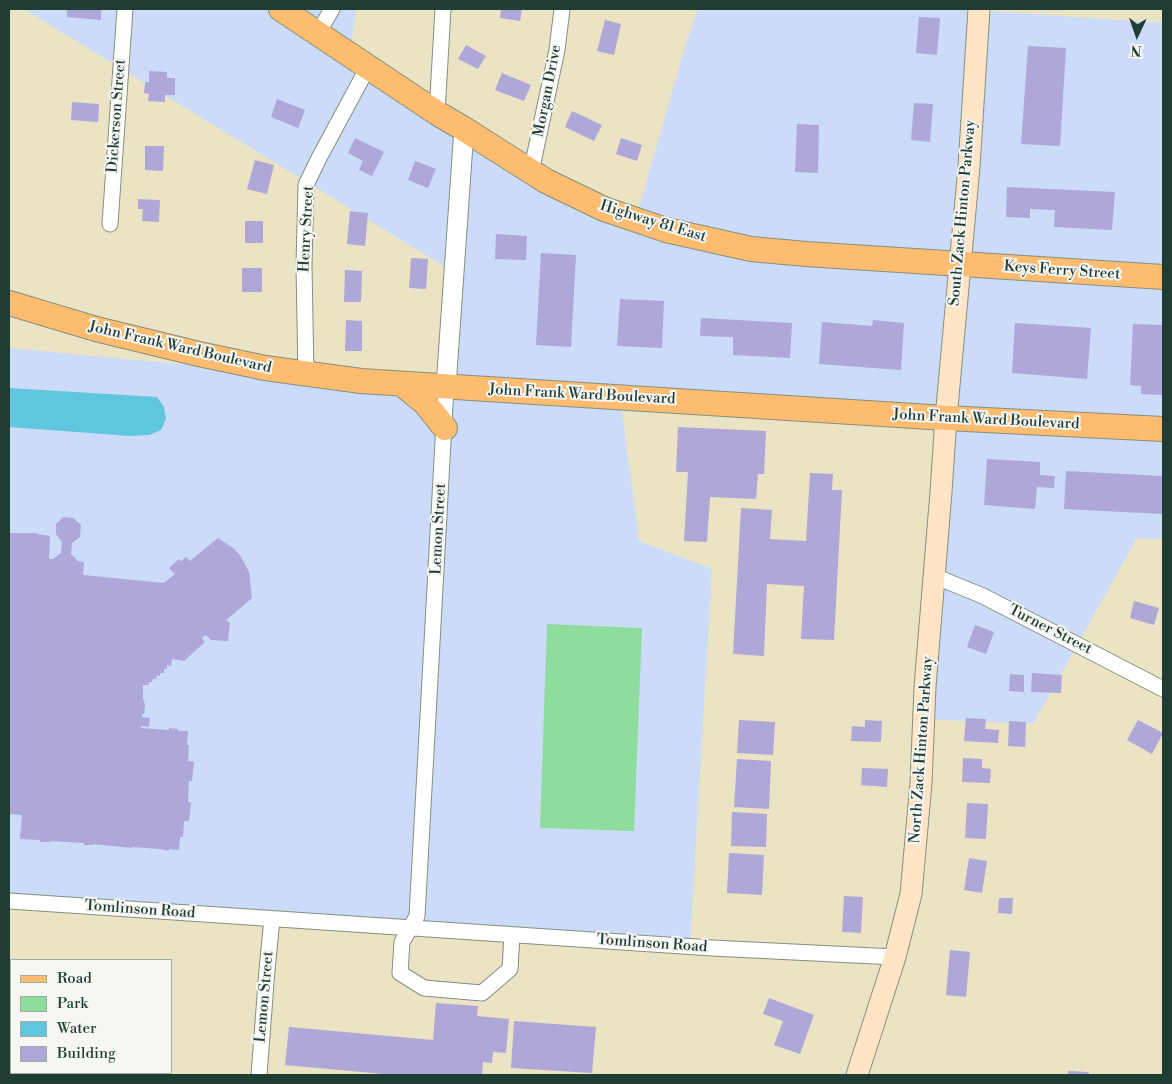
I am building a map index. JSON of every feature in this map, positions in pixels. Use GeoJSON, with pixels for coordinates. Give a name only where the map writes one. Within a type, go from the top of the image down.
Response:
{"type":"FeatureCollection","features":[{"type":"Feature","properties":{"kind":"main road","name":"Highway 81 East"},"geometry":{"type":"LineString","coordinates":[[280,9],[436,113],[531,172],[575,196],[634,220],[666,230],[751,249],[960,264]]}},
{"type":"Feature","properties":{"kind":"main road","name":"South Zack Hinton Parkway"},"geometry":{"type":"LineString","coordinates":[[946,418],[969,176],[979,9]]}},
{"type":"Feature","properties":{"kind":"main road","name":"Keys Ferry Street"},"geometry":{"type":"LineString","coordinates":[[960,264],[1163,277]]}},
{"type":"Feature","properties":{"kind":"main road","name":"John Frank Ward Boulevard"},"geometry":{"type":"LineString","coordinates":[[9,303],[96,329],[141,340],[265,368],[306,375],[446,387],[946,418],[1163,429]]}},
{"type":"Feature","properties":{"kind":"main road"},"geometry":{"type":"LineString","coordinates":[[402,384],[425,403],[445,428]]}},
{"type":"Feature","properties":{"kind":"main road","name":"North Zack Hinton Parkway"},"geometry":{"type":"LineString","coordinates":[[857,1075],[895,957],[911,894],[921,782],[925,687],[942,492],[946,418]]}},
{"type":"Feature","properties":{"kind":"street","name":"Dickerson Street"},"geometry":{"type":"LineString","coordinates":[[110,224],[125,9]]}},
{"type":"Feature","properties":{"kind":"street"},"geometry":{"type":"LineString","coordinates":[[318,33],[332,9]]}},
{"type":"Feature","properties":{"kind":"street"},"geometry":{"type":"LineString","coordinates":[[436,113],[443,9]]}},
{"type":"Feature","properties":{"kind":"street","name":"Morgan Drive"},"geometry":{"type":"LineString","coordinates":[[531,172],[557,50],[562,9]]}},
{"type":"Feature","properties":{"kind":"street","name":"Henry Street"},"geometry":{"type":"LineString","coordinates":[[306,375],[304,266],[306,185],[368,67]]}},
{"type":"Feature","properties":{"kind":"street","name":"Lemon Street"},"geometry":{"type":"LineString","coordinates":[[464,129],[446,387],[417,916],[402,942],[400,973],[424,988],[482,993],[510,969],[512,935]]}},
{"type":"Feature","properties":{"kind":"street","name":"Turner Street"},"geometry":{"type":"LineString","coordinates":[[934,576],[983,596],[1163,689]]}},
{"type":"Feature","properties":{"kind":"street","name":"Tomlinson Road"},"geometry":{"type":"LineString","coordinates":[[9,901],[712,948],[895,957]]}},
{"type":"Feature","properties":{"kind":"street","name":"Lemon Street"},"geometry":{"type":"LineString","coordinates":[[259,1075],[266,970],[272,919]]}},
{"type":"Feature","properties":{"kind":"shaded area"},"geometry":{"type":"Polygon","coordinates":[[[24,9],[356,9],[349,60],[472,141],[637,215],[684,50],[698,9],[973,9],[1163,23],[1163,539],[1137,538],[1033,724],[923,719],[948,423],[622,411],[639,541],[712,569],[690,944],[9,900],[9,348],[361,381],[446,387],[452,271],[24,9]]]}},
{"type":"Feature","properties":{"kind":"green space"},"geometry":{"type":"Polygon","coordinates":[[[547,624],[642,628],[634,831],[540,828],[547,624]]]}},
{"type":"Feature","properties":{"kind":"water"},"geometry":{"type":"Polygon","coordinates":[[[9,388],[157,397],[164,407],[166,419],[161,430],[149,435],[130,436],[9,427],[9,388]]]}},
{"type":"Feature","properties":{"kind":"building"},"geometry":{"type":"Polygon","coordinates":[[[67,9],[101,9],[101,20],[67,17],[67,9]]]}},
{"type":"Feature","properties":{"kind":"building"},"geometry":{"type":"Polygon","coordinates":[[[501,9],[522,9],[520,21],[500,18],[501,9]]]}},
{"type":"Feature","properties":{"kind":"building"},"geometry":{"type":"Polygon","coordinates":[[[919,17],[940,18],[937,55],[916,53],[919,17]]]}},
{"type":"Feature","properties":{"kind":"building"},"geometry":{"type":"Polygon","coordinates":[[[605,20],[621,24],[614,55],[597,51],[605,20]]]}},
{"type":"Feature","properties":{"kind":"building"},"geometry":{"type":"Polygon","coordinates":[[[466,45],[486,56],[478,69],[458,59],[466,45]]]}},
{"type":"Feature","properties":{"kind":"building"},"geometry":{"type":"Polygon","coordinates":[[[1028,46],[1066,48],[1060,146],[1021,144],[1028,46]]]}},
{"type":"Feature","properties":{"kind":"building"},"geometry":{"type":"Polygon","coordinates":[[[149,71],[167,72],[167,78],[175,78],[175,95],[165,95],[165,102],[148,101],[149,94],[144,93],[145,82],[149,82],[149,71]]]}},
{"type":"Feature","properties":{"kind":"building"},"geometry":{"type":"Polygon","coordinates":[[[502,73],[531,85],[524,101],[495,90],[502,73]]]}},
{"type":"Feature","properties":{"kind":"building"},"geometry":{"type":"Polygon","coordinates":[[[277,99],[305,110],[298,128],[271,117],[277,99]]]}},
{"type":"Feature","properties":{"kind":"building"},"geometry":{"type":"Polygon","coordinates":[[[72,102],[99,104],[98,122],[71,120],[72,102]]]}},
{"type":"Feature","properties":{"kind":"building"},"geometry":{"type":"Polygon","coordinates":[[[914,103],[933,104],[930,142],[911,140],[914,103]]]}},
{"type":"Feature","properties":{"kind":"building"},"geometry":{"type":"Polygon","coordinates":[[[572,111],[602,125],[594,141],[565,127],[572,111]]]}},
{"type":"Feature","properties":{"kind":"building"},"geometry":{"type":"Polygon","coordinates":[[[797,124],[819,125],[818,173],[795,172],[797,124]]]}},
{"type":"Feature","properties":{"kind":"building"},"geometry":{"type":"Polygon","coordinates":[[[355,138],[384,152],[372,176],[359,170],[363,161],[348,153],[355,138]]]}},
{"type":"Feature","properties":{"kind":"building"},"geometry":{"type":"Polygon","coordinates":[[[621,138],[642,145],[637,161],[616,154],[621,138]]]}},
{"type":"Feature","properties":{"kind":"building"},"geometry":{"type":"Polygon","coordinates":[[[145,146],[164,146],[163,171],[145,170],[145,146]]]}},
{"type":"Feature","properties":{"kind":"building"},"geometry":{"type":"Polygon","coordinates":[[[255,160],[274,165],[267,194],[247,189],[255,160]]]}},
{"type":"Feature","properties":{"kind":"building"},"geometry":{"type":"Polygon","coordinates":[[[415,161],[436,169],[428,188],[408,180],[415,161]]]}},
{"type":"Feature","properties":{"kind":"building"},"geometry":{"type":"Polygon","coordinates":[[[1007,187],[1115,192],[1112,230],[1054,227],[1055,210],[1030,209],[1030,218],[1006,217],[1007,187]]]}},
{"type":"Feature","properties":{"kind":"building"},"geometry":{"type":"Polygon","coordinates":[[[138,199],[160,200],[159,222],[142,221],[143,209],[138,209],[138,199]]]}},
{"type":"Feature","properties":{"kind":"building"},"geometry":{"type":"Polygon","coordinates":[[[350,211],[368,213],[365,246],[347,244],[350,211]]]}},
{"type":"Feature","properties":{"kind":"building"},"geometry":{"type":"Polygon","coordinates":[[[245,221],[263,221],[263,243],[245,243],[245,221]]]}},
{"type":"Feature","properties":{"kind":"building"},"geometry":{"type":"Polygon","coordinates":[[[496,234],[527,236],[526,260],[495,259],[496,234]]]}},
{"type":"Feature","properties":{"kind":"building"},"geometry":{"type":"Polygon","coordinates":[[[541,253],[576,255],[571,347],[536,345],[541,253]]]}},
{"type":"Feature","properties":{"kind":"building"},"geometry":{"type":"Polygon","coordinates":[[[411,258],[428,259],[426,289],[409,288],[411,258]]]}},
{"type":"Feature","properties":{"kind":"building"},"geometry":{"type":"Polygon","coordinates":[[[242,268],[262,268],[262,292],[242,292],[242,268]]]}},
{"type":"Feature","properties":{"kind":"building"},"geometry":{"type":"Polygon","coordinates":[[[345,270],[362,271],[361,302],[344,302],[345,270]]]}},
{"type":"Feature","properties":{"kind":"building"},"geometry":{"type":"Polygon","coordinates":[[[620,299],[664,301],[662,348],[617,346],[620,299]]]}},
{"type":"Feature","properties":{"kind":"building"},"geometry":{"type":"Polygon","coordinates":[[[701,318],[792,323],[790,358],[733,355],[733,337],[700,336],[701,318]]]}},
{"type":"Feature","properties":{"kind":"building"},"geometry":{"type":"Polygon","coordinates":[[[346,320],[362,321],[362,351],[345,351],[346,320]]]}},
{"type":"Feature","properties":{"kind":"building"},"geometry":{"type":"Polygon","coordinates":[[[873,320],[904,323],[901,370],[819,364],[822,322],[872,326],[873,320]]]}},
{"type":"Feature","properties":{"kind":"building"},"geometry":{"type":"Polygon","coordinates":[[[1015,323],[1091,328],[1087,379],[1012,373],[1015,323]]]}},
{"type":"Feature","properties":{"kind":"building"},"geometry":{"type":"Polygon","coordinates":[[[1133,324],[1163,325],[1163,395],[1141,394],[1141,386],[1130,385],[1133,324]]]}},
{"type":"Feature","properties":{"kind":"building"},"geometry":{"type":"Polygon","coordinates":[[[678,427],[766,431],[764,474],[758,474],[756,499],[710,497],[707,542],[684,541],[688,472],[676,472],[678,427]]]}},
{"type":"Feature","properties":{"kind":"building"},"geometry":{"type":"Polygon","coordinates":[[[987,459],[1040,462],[1040,475],[1055,476],[1054,488],[1037,487],[1035,509],[984,505],[987,459]]]}},
{"type":"Feature","properties":{"kind":"building"},"geometry":{"type":"Polygon","coordinates":[[[1066,471],[1163,476],[1163,514],[1064,509],[1066,471]]]}},
{"type":"Feature","properties":{"kind":"building"},"geometry":{"type":"Polygon","coordinates":[[[810,473],[833,474],[832,490],[842,490],[834,640],[801,639],[804,586],[767,584],[764,656],[733,654],[741,508],[772,510],[770,539],[806,541],[810,473]]]}},
{"type":"Feature","properties":{"kind":"building"},"geometry":{"type":"Polygon","coordinates":[[[63,517],[73,518],[81,525],[80,537],[72,543],[71,554],[78,561],[84,562],[83,575],[164,583],[175,574],[169,568],[179,559],[181,561],[186,557],[190,561],[218,538],[240,555],[249,572],[252,598],[226,620],[230,623],[228,641],[211,640],[206,635],[202,638],[205,642],[184,661],[172,659],[171,666],[167,665],[164,673],[160,673],[160,676],[157,675],[156,679],[149,682],[149,685],[143,685],[145,705],[142,717],[150,718],[149,727],[141,726],[141,728],[169,730],[169,728],[178,729],[178,731],[188,731],[188,761],[194,762],[192,781],[189,781],[188,802],[191,802],[189,821],[184,821],[183,837],[180,837],[179,850],[169,849],[169,851],[20,839],[22,815],[9,814],[9,533],[37,533],[50,536],[49,559],[53,559],[61,553],[62,542],[56,534],[56,524],[63,517]]]}},
{"type":"Feature","properties":{"kind":"building"},"geometry":{"type":"Polygon","coordinates":[[[1134,601],[1159,608],[1154,625],[1130,618],[1134,601]]]}},
{"type":"Feature","properties":{"kind":"building"},"geometry":{"type":"Polygon","coordinates":[[[975,625],[994,632],[986,654],[967,647],[975,625]]]}},
{"type":"Feature","properties":{"kind":"building"},"geometry":{"type":"Polygon","coordinates":[[[1032,673],[1062,675],[1061,693],[1031,692],[1032,673]]]}},
{"type":"Feature","properties":{"kind":"building"},"geometry":{"type":"Polygon","coordinates":[[[1010,674],[1024,675],[1024,692],[1009,691],[1010,674]]]}},
{"type":"Feature","properties":{"kind":"building"},"geometry":{"type":"Polygon","coordinates":[[[966,718],[986,719],[985,729],[999,730],[998,743],[964,741],[966,718]]]}},
{"type":"Feature","properties":{"kind":"building"},"geometry":{"type":"Polygon","coordinates":[[[739,720],[775,722],[773,755],[737,753],[739,720]]]}},
{"type":"Feature","properties":{"kind":"building"},"geometry":{"type":"Polygon","coordinates":[[[865,720],[882,721],[881,742],[851,741],[852,726],[865,727],[865,720]]]}},
{"type":"Feature","properties":{"kind":"building"},"geometry":{"type":"Polygon","coordinates":[[[1138,720],[1163,733],[1152,754],[1127,740],[1138,720]]]}},
{"type":"Feature","properties":{"kind":"building"},"geometry":{"type":"Polygon","coordinates":[[[1009,721],[1026,722],[1025,747],[1008,746],[1009,721]]]}},
{"type":"Feature","properties":{"kind":"building"},"geometry":{"type":"Polygon","coordinates":[[[963,758],[982,759],[982,768],[991,769],[990,783],[962,782],[963,758]]]}},
{"type":"Feature","properties":{"kind":"building"},"geometry":{"type":"Polygon","coordinates":[[[737,759],[771,761],[769,809],[734,807],[737,759]]]}},
{"type":"Feature","properties":{"kind":"building"},"geometry":{"type":"Polygon","coordinates":[[[862,768],[888,769],[887,787],[861,785],[862,768]]]}},
{"type":"Feature","properties":{"kind":"building"},"geometry":{"type":"Polygon","coordinates":[[[967,803],[988,804],[986,839],[965,838],[967,803]]]}},
{"type":"Feature","properties":{"kind":"building"},"geometry":{"type":"Polygon","coordinates":[[[732,812],[767,814],[766,847],[731,846],[732,812]]]}},
{"type":"Feature","properties":{"kind":"building"},"geometry":{"type":"Polygon","coordinates":[[[729,853],[764,855],[762,895],[727,893],[729,853]]]}},
{"type":"Feature","properties":{"kind":"building"},"geometry":{"type":"Polygon","coordinates":[[[969,858],[987,861],[982,893],[964,890],[969,858]]]}},
{"type":"Feature","properties":{"kind":"building"},"geometry":{"type":"Polygon","coordinates":[[[844,896],[863,897],[861,933],[842,932],[844,896]]]}},
{"type":"Feature","properties":{"kind":"building"},"geometry":{"type":"Polygon","coordinates":[[[999,898],[1013,898],[1012,914],[998,913],[999,898]]]}},
{"type":"Feature","properties":{"kind":"building"},"geometry":{"type":"Polygon","coordinates":[[[950,950],[970,952],[966,997],[946,995],[950,950]]]}},
{"type":"Feature","properties":{"kind":"building"},"geometry":{"type":"Polygon","coordinates":[[[9,966],[10,966],[10,1001],[9,966]]]}},
{"type":"Feature","properties":{"kind":"building"},"geometry":{"type":"Polygon","coordinates":[[[769,998],[814,1015],[800,1054],[774,1045],[783,1021],[763,1014],[769,998]]]}},
{"type":"Feature","properties":{"kind":"building"},"geometry":{"type":"Polygon","coordinates":[[[436,1003],[478,1006],[477,1016],[509,1019],[506,1053],[493,1052],[492,1063],[483,1062],[482,1075],[395,1075],[285,1065],[289,1027],[433,1040],[436,1003]]]}},
{"type":"Feature","properties":{"kind":"building"},"geometry":{"type":"Polygon","coordinates":[[[514,1021],[596,1027],[592,1073],[511,1068],[514,1021]]]}},
{"type":"Feature","properties":{"kind":"building"},"geometry":{"type":"Polygon","coordinates":[[[1068,1071],[1089,1072],[1088,1075],[1068,1075],[1068,1071]]]}}]}
